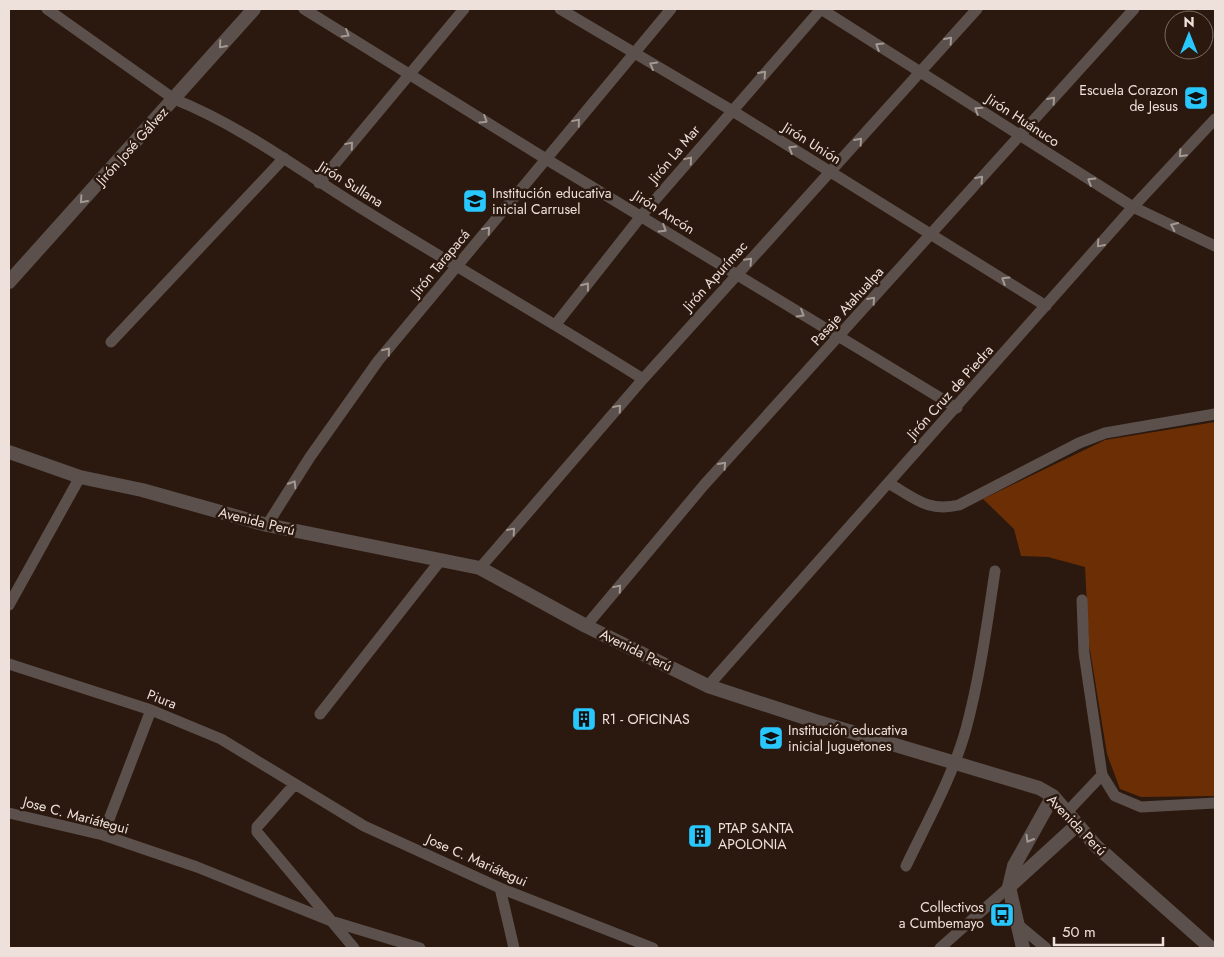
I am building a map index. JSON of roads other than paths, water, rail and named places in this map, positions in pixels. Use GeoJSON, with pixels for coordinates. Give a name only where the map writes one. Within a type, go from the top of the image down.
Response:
{"type":"FeatureCollection","features":[{"type":"Feature","properties":{"kind":"street","name":"Jirón Sullana"},"geometry":{"type":"LineString","coordinates":[[47,9],[174,99],[191,106],[284,158],[319,183],[456,267],[556,324],[643,379]]}},
{"type":"Feature","properties":{"kind":"street"},"geometry":{"type":"LineString","coordinates":[[62,18],[70,9]]}},
{"type":"Feature","properties":{"kind":"street","name":"Jirón José Gálvez"},"geometry":{"type":"LineString","coordinates":[[9,282],[254,9]]}},
{"type":"Feature","properties":{"kind":"street","name":"Jirón Ancón"},"geometry":{"type":"LineString","coordinates":[[304,9],[546,159],[957,408]]}},
{"type":"Feature","properties":{"kind":"street"},"geometry":{"type":"LineString","coordinates":[[319,183],[464,9]]}},
{"type":"Feature","properties":{"kind":"street","name":"Jirón Unión"},"geometry":{"type":"LineString","coordinates":[[560,9],[731,110],[1046,306]]}},
{"type":"Feature","properties":{"kind":"street","name":"Jirón Tarapacá"},"geometry":{"type":"LineString","coordinates":[[267,525],[310,457],[378,361],[671,9]]}},
{"type":"Feature","properties":{"kind":"street","name":"Jirón Huánuco"},"geometry":{"type":"LineString","coordinates":[[821,9],[1132,207],[1215,246]]}},
{"type":"Feature","properties":{"kind":"street","name":"Jirón La Mar"},"geometry":{"type":"LineString","coordinates":[[556,324],[642,216],[731,110],[821,9]]}},
{"type":"Feature","properties":{"kind":"street","name":"Jirón Apurímac"},"geometry":{"type":"LineString","coordinates":[[480,568],[643,379],[831,173],[977,9]]}},
{"type":"Feature","properties":{"kind":"street","name":"Pasaje Atahualpa"},"geometry":{"type":"LineString","coordinates":[[586,626],[704,485],[840,337],[930,234],[1134,9]]}},
{"type":"Feature","properties":{"kind":"street","name":"Jirón Cruz de Piedra"},"geometry":{"type":"LineString","coordinates":[[708,686],[890,484],[1132,207],[1215,119]]}},
{"type":"Feature","properties":{"kind":"street"},"geometry":{"type":"LineString","coordinates":[[111,342],[284,158]]}},
{"type":"Feature","properties":{"kind":"street"},"geometry":{"type":"LineString","coordinates":[[890,484],[930,507],[945,508],[959,505],[1079,443],[1105,433],[1215,414]]}},
{"type":"Feature","properties":{"kind":"street","name":"Avenida Perú"},"geometry":{"type":"LineString","coordinates":[[9,452],[80,477],[142,490],[267,525],[480,568],[586,626],[708,686],[815,722],[1039,788],[1053,796],[1096,846],[1211,948]]}},
{"type":"Feature","properties":{"kind":"street"},"geometry":{"type":"LineString","coordinates":[[9,606],[80,477]]}},
{"type":"Feature","properties":{"kind":"street"},"geometry":{"type":"LineString","coordinates":[[320,714],[440,561]]}},
{"type":"Feature","properties":{"kind":"street"},"geometry":{"type":"LineString","coordinates":[[906,866],[966,730],[995,571]]}},
{"type":"Feature","properties":{"kind":"street"},"geometry":{"type":"LineString","coordinates":[[1082,600],[1084,653],[1102,775],[1115,796],[1141,806],[1215,803]]}},
{"type":"Feature","properties":{"kind":"street","name":"Piura"},"geometry":{"type":"LineString","coordinates":[[9,664],[151,710],[221,739],[294,785]]}},
{"type":"Feature","properties":{"kind":"street"},"geometry":{"type":"LineString","coordinates":[[103,835],[151,710]]}},
{"type":"Feature","properties":{"kind":"street"},"geometry":{"type":"LineString","coordinates":[[1067,812],[1102,775]]}},
{"type":"Feature","properties":{"kind":"street"},"geometry":{"type":"LineString","coordinates":[[294,785],[257,827],[257,832],[354,948]]}},
{"type":"Feature","properties":{"kind":"street","name":"Jose C. Mariátegui"},"geometry":{"type":"LineString","coordinates":[[294,785],[364,826],[500,888],[653,948]]}},
{"type":"Feature","properties":{"kind":"street"},"geometry":{"type":"LineString","coordinates":[[1023,948],[1009,887],[1014,866],[1053,796]]}},
{"type":"Feature","properties":{"kind":"street","name":"Jose C. Mariátegui"},"geometry":{"type":"LineString","coordinates":[[9,812],[103,835],[197,867],[331,921],[420,948]]}},
{"type":"Feature","properties":{"kind":"street"},"geometry":{"type":"LineString","coordinates":[[940,948],[1078,824]]}},
{"type":"Feature","properties":{"kind":"street"},"geometry":{"type":"LineString","coordinates":[[500,888],[514,948]]}},
{"type":"Feature","properties":{"kind":"street"},"geometry":{"type":"LineString","coordinates":[[1016,923],[1046,948]]}},
{"type":"Feature","properties":{"kind":"place","name":"Escuela Corazon de Jesus"},"geometry":{"type":"Point","coordinates":[1196,98]}},
{"type":"Feature","properties":{"kind":"place","name":"Institución educativa inicial Carrusel"},"geometry":{"type":"Point","coordinates":[475,201]}},
{"type":"Feature","properties":{"kind":"place","name":"R1 - OFICINAS"},"geometry":{"type":"Point","coordinates":[584,719]}},
{"type":"Feature","properties":{"kind":"place","name":"Institución educativa inicial Juguetones"},"geometry":{"type":"Point","coordinates":[771,738]}},
{"type":"Feature","properties":{"kind":"place","name":"PTAP SANTA APOLONIA"},"geometry":{"type":"Point","coordinates":[700,836]}},
{"type":"Feature","properties":{"kind":"place","name":"Collectivos a Cumbemayo"},"geometry":{"type":"Point","coordinates":[1002,915]}}]}
